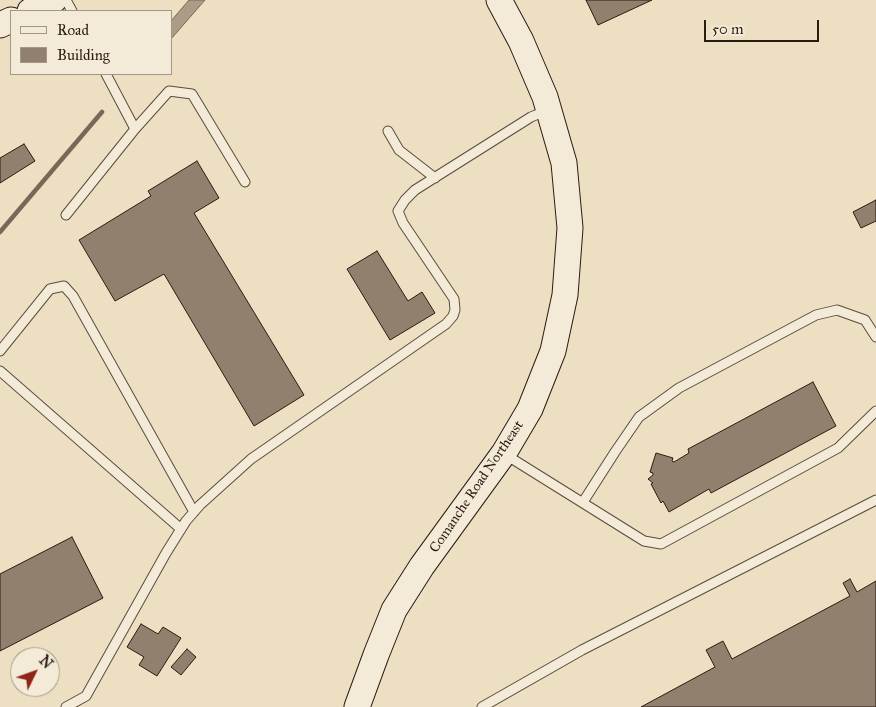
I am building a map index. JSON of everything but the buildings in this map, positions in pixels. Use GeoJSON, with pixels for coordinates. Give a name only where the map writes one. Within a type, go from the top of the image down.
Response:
{"type":"FeatureCollection","features":[{"type":"Feature","properties":{"kind":"main road"},"geometry":{"type":"LineString","coordinates":[[32,10],[54,0]]}},
{"type":"Feature","properties":{"kind":"main road","name":"Comanche Road Northeast"},"geometry":{"type":"LineString","coordinates":[[357,707],[394,610],[422,566],[504,453],[530,409],[553,351],[564,295],[570,228],[564,163],[545,97],[521,41],[500,0]]}},
{"type":"Feature","properties":{"kind":"lane"},"geometry":{"type":"LineString","coordinates":[[107,75],[135,129]]}},
{"type":"Feature","properties":{"kind":"lane"},"geometry":{"type":"LineString","coordinates":[[66,215],[135,129],[169,91],[192,94],[245,182]]}},
{"type":"Feature","properties":{"kind":"lane"},"geometry":{"type":"LineString","coordinates":[[66,707],[86,696],[166,553],[194,512],[251,459],[446,324],[453,316],[455,310],[454,299],[403,223],[398,211],[415,190],[531,117],[548,110]]}},
{"type":"Feature","properties":{"kind":"lane"},"geometry":{"type":"LineString","coordinates":[[388,131],[399,150],[435,178]]}},
{"type":"Feature","properties":{"kind":"lane"},"geometry":{"type":"LineString","coordinates":[[0,351],[50,289],[64,286],[73,296],[194,512]]}},
{"type":"Feature","properties":{"kind":"lane"},"geometry":{"type":"LineString","coordinates":[[583,502],[639,417],[679,388],[816,315],[837,310],[864,320],[876,337]]}},
{"type":"Feature","properties":{"kind":"lane"},"geometry":{"type":"LineString","coordinates":[[0,371],[181,529]]}},
{"type":"Feature","properties":{"kind":"lane"},"geometry":{"type":"LineString","coordinates":[[504,453],[644,541],[661,544],[838,448],[876,410]]}},
{"type":"Feature","properties":{"kind":"lane"},"geometry":{"type":"LineString","coordinates":[[482,707],[495,704],[582,650],[876,500]]}},
{"type":"Feature","properties":{"kind":"shaded area"},"geometry":{"type":"Polygon","coordinates":[[[189,0],[205,0],[172,38],[172,20],[189,0]]]}},
{"type":"Feature","properties":{"kind":"waterway"},"geometry":{"type":"LineString","coordinates":[[0,232],[102,112]]}}]}
